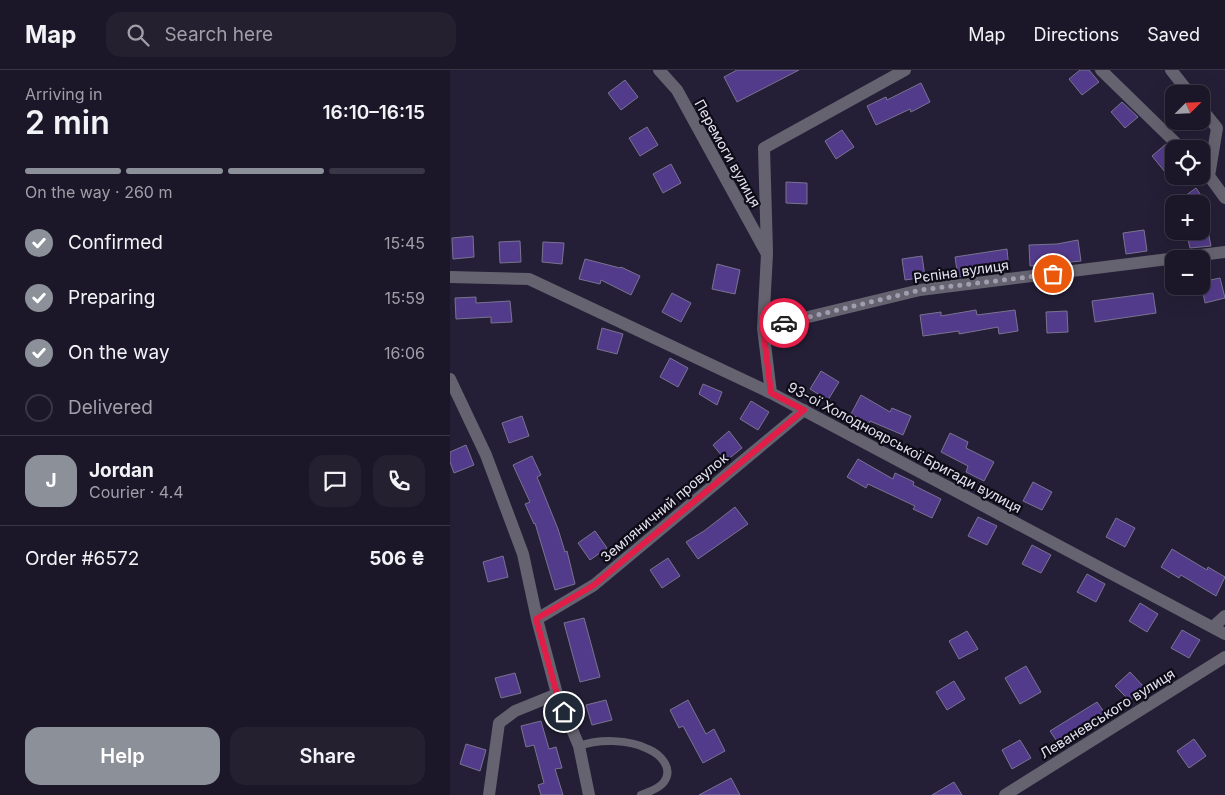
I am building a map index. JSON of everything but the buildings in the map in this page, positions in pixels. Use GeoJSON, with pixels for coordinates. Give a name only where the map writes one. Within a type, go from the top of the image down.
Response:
{"type":"FeatureCollection","features":[{"type":"Feature","properties":{"kind":"street","name":"Перемоги вулиця"},"geometry":{"type":"LineString","coordinates":[[659,70],[676,90],[767,254]]}},
{"type":"Feature","properties":{"kind":"street","name":"Перемоги вулиця"},"geometry":{"type":"LineString","coordinates":[[771,393],[763,328],[767,254],[764,148],[905,70]]}},
{"type":"Feature","properties":{"kind":"street"},"geometry":{"type":"LineString","coordinates":[[1101,70],[1173,140]]}},
{"type":"Feature","properties":{"kind":"street"},"geometry":{"type":"LineString","coordinates":[[1171,70],[1183,85]]}},
{"type":"Feature","properties":{"kind":"street"},"geometry":{"type":"LineString","coordinates":[[1210,119],[1217,128],[1210,154]]}},
{"type":"Feature","properties":{"kind":"street"},"geometry":{"type":"LineString","coordinates":[[1210,178],[1225,198]]}},
{"type":"Feature","properties":{"kind":"street","name":"Рєпіна вулиця"},"geometry":{"type":"LineString","coordinates":[[763,328],[920,290],[1225,252]]}},
{"type":"Feature","properties":{"kind":"street","name":"93-ої Холодноярської Бригади вулиця"},"geometry":{"type":"LineString","coordinates":[[450,277],[529,279],[771,393],[1225,634]]}},
{"type":"Feature","properties":{"kind":"street"},"geometry":{"type":"LineString","coordinates":[[450,379],[486,455],[523,554],[536,619],[557,694],[579,746],[589,795]]}},
{"type":"Feature","properties":{"kind":"street","name":"Земляничний провулок"},"geometry":{"type":"LineString","coordinates":[[536,619],[594,585],[804,410]]}},
{"type":"Feature","properties":{"kind":"street"},"geometry":{"type":"LineString","coordinates":[[1213,627],[1225,616]]}},
{"type":"Feature","properties":{"kind":"street","name":"Леваневського вулиця"},"geometry":{"type":"LineString","coordinates":[[1004,795],[1225,657]]}},
{"type":"Feature","properties":{"kind":"street"},"geometry":{"type":"LineString","coordinates":[[489,795],[499,723],[515,711],[557,694]]}},
{"type":"Feature","properties":{"kind":"lane"},"geometry":{"type":"LineString","coordinates":[[579,746],[587,743],[618,742],[647,748],[657,754],[665,762],[668,774],[664,783],[654,790],[641,795]]}},
{"type":"Feature","properties":{"kind":"way so far"},"geometry":{"type":"LineString","coordinates":[[784,323],[920,290],[1053,274]]}},
{"type":"Feature","properties":{"kind":"route"},"geometry":{"type":"LineString","coordinates":[[564,712],[557,694],[536,619],[594,585],[804,410],[771,393],[763,328],[784,323]]}}]}
